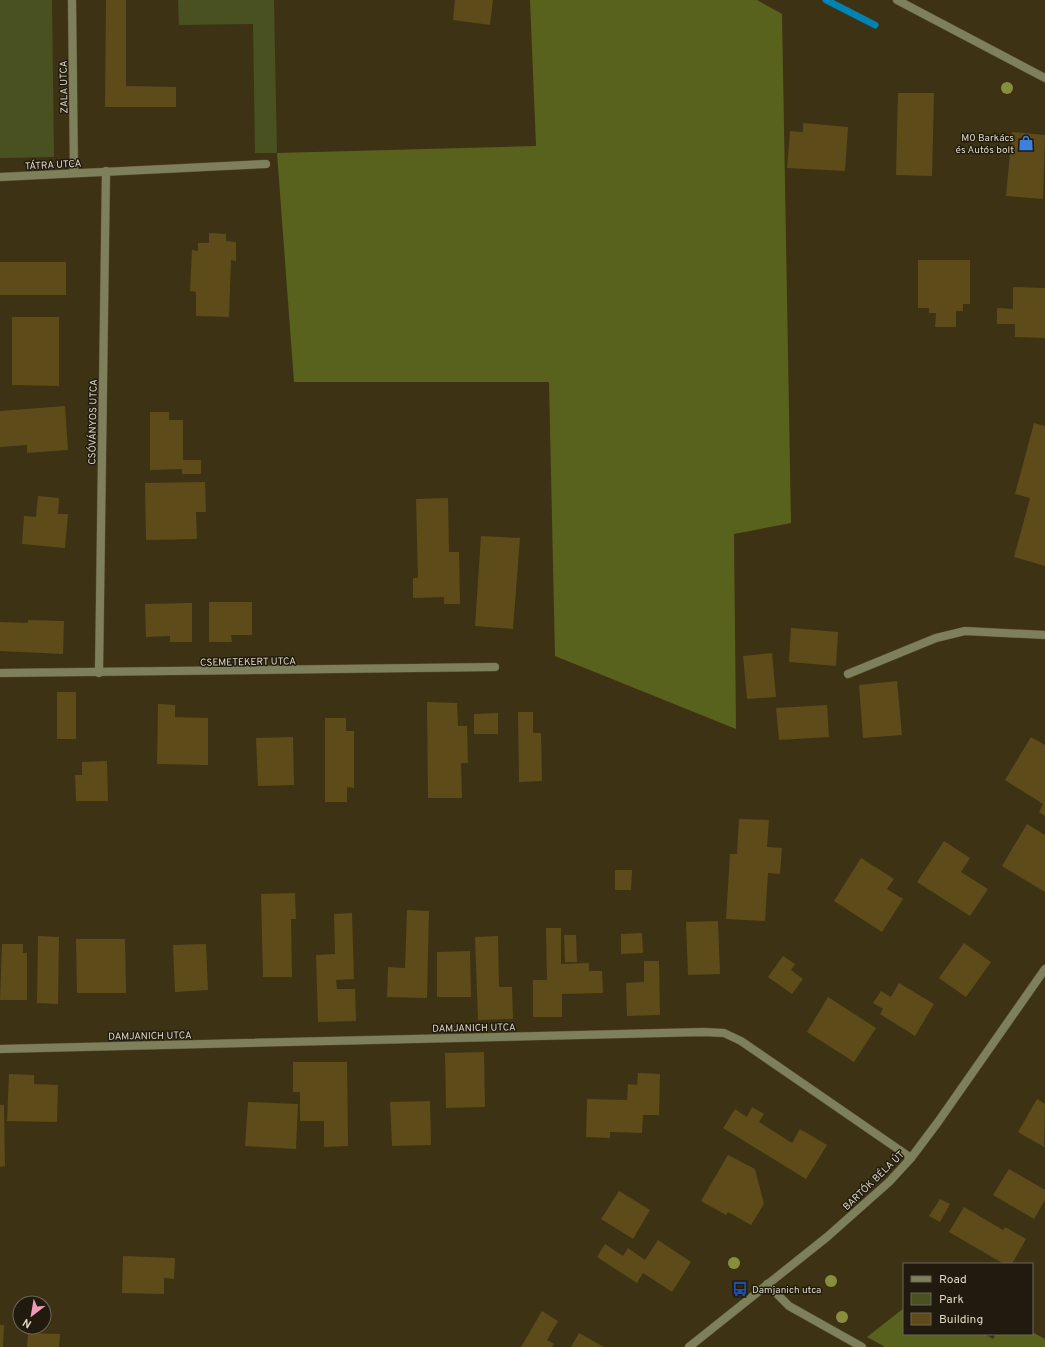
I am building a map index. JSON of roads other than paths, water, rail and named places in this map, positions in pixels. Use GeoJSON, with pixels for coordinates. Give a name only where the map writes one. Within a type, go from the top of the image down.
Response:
{"type":"FeatureCollection","features":[{"type":"Feature","properties":{"kind":"street","name":"ZALA UTCA"},"geometry":{"type":"LineString","coordinates":[[72,0],[74,173]]}},
{"type":"Feature","properties":{"kind":"street"},"geometry":{"type":"LineString","coordinates":[[897,0],[1045,78]]}},
{"type":"Feature","properties":{"kind":"street"},"geometry":{"type":"LineString","coordinates":[[106,171],[266,164]]}},
{"type":"Feature","properties":{"kind":"street","name":"TÁTRA UTCA"},"geometry":{"type":"LineString","coordinates":[[0,177],[106,171]]}},
{"type":"Feature","properties":{"kind":"street","name":"CSÓVÁNYOS UTCA"},"geometry":{"type":"LineString","coordinates":[[99,673],[106,171]]}},
{"type":"Feature","properties":{"kind":"street"},"geometry":{"type":"LineString","coordinates":[[848,674],[936,638],[965,630],[1045,635]]}},
{"type":"Feature","properties":{"kind":"street","name":"CSEMETEKERT UTCA"},"geometry":{"type":"LineString","coordinates":[[0,673],[496,667]]}},
{"type":"Feature","properties":{"kind":"street","name":"BARTÓK BÉLA ÚT"},"geometry":{"type":"LineString","coordinates":[[689,1347],[864,1205],[910,1158],[1045,969]]}},
{"type":"Feature","properties":{"kind":"street","name":"DAMJANICH UTCA"},"geometry":{"type":"LineString","coordinates":[[0,1049],[704,1032],[724,1033],[740,1041],[910,1158]]}},
{"type":"Feature","properties":{"kind":"street"},"geometry":{"type":"LineString","coordinates":[[767,1284],[789,1306],[862,1347]]}},
{"type":"Feature","properties":{"kind":"waterway"},"geometry":{"type":"LineString","coordinates":[[826,0],[875,25]]}},
{"type":"Feature","properties":{"kind":"place","name":"M0 Barkács és Autós bolt"},"geometry":{"type":"Point","coordinates":[1026,143]}},
{"type":"Feature","properties":{"kind":"place","name":"Damjanich utca"},"geometry":{"type":"Point","coordinates":[740,1289]}}]}
